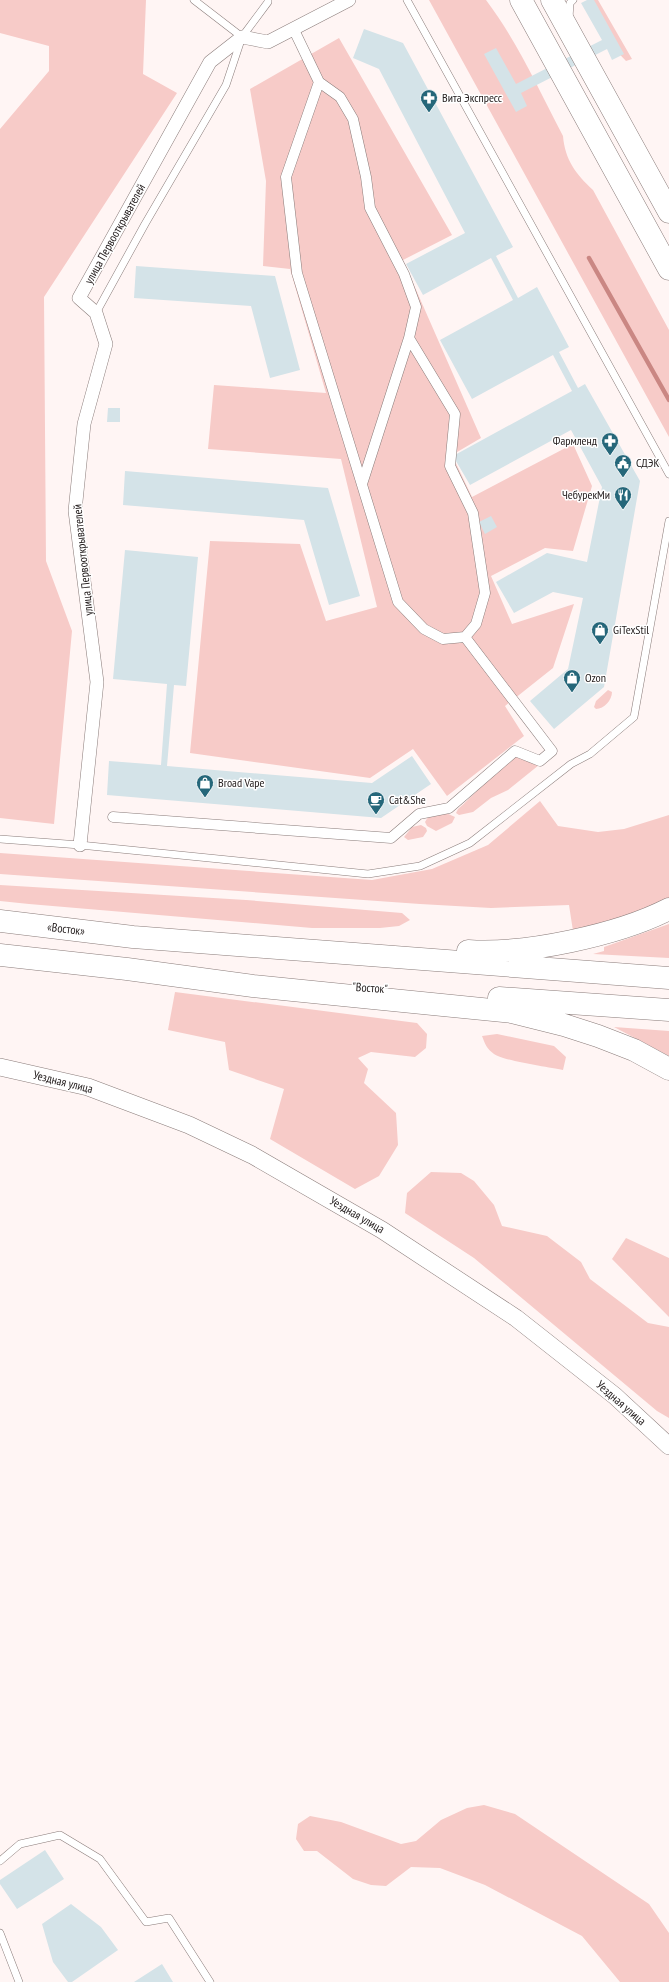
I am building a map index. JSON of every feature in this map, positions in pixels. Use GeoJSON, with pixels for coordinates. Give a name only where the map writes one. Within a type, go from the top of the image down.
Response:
{"type":"FeatureCollection","features":[{"type":"Feature","properties":{"kind":"highway"},"geometry":{"type":"LineString","coordinates":[[552,0],[669,212]]}},
{"type":"Feature","properties":{"kind":"highway"},"geometry":{"type":"LineString","coordinates":[[520,2],[669,269]]}},
{"type":"Feature","properties":{"kind":"highway"},"geometry":{"type":"LineString","coordinates":[[642,222],[669,284]]}},
{"type":"Feature","properties":{"kind":"highway"},"geometry":{"type":"LineString","coordinates":[[133,937],[274,941],[476,952],[541,946],[571,940],[620,928],[669,909]]}},
{"type":"Feature","properties":{"kind":"highway","name":"«Восток»"},"geometry":{"type":"LineString","coordinates":[[0,921],[133,937]]}},
{"type":"Feature","properties":{"kind":"highway"},"geometry":{"type":"LineString","coordinates":[[133,937],[669,978]]}},
{"type":"Feature","properties":{"kind":"highway"},"geometry":{"type":"LineString","coordinates":[[0,955],[127,969],[253,986],[512,1012],[558,1023],[598,1036],[634,1050],[669,1069]]}},
{"type":"Feature","properties":{"kind":"highway","name":"\"Восток\""},"geometry":{"type":"LineString","coordinates":[[127,969],[669,1010]]}},
{"type":"Feature","properties":{"kind":"street"},"geometry":{"type":"LineString","coordinates":[[242,37],[268,42],[294,30],[349,0]]}},
{"type":"Feature","properties":{"kind":"street"},"geometry":{"type":"LineString","coordinates":[[294,30],[319,82],[340,97],[353,118],[366,177],[370,208],[404,274],[416,307],[409,338],[362,484]]}},
{"type":"Feature","properties":{"kind":"street","name":"улица Первооткрывателей"},"geometry":{"type":"LineString","coordinates":[[80,845],[97,682],[75,511],[84,424],[106,344],[96,313],[79,298],[210,62],[242,37]]}},
{"type":"Feature","properties":{"kind":"street"},"geometry":{"type":"LineString","coordinates":[[319,82],[286,177],[297,273],[398,602],[424,629],[443,639],[465,637],[476,624],[485,593],[473,513],[450,466],[455,414],[409,338]]}},
{"type":"Feature","properties":{"kind":"street"},"geometry":{"type":"LineString","coordinates":[[113,817],[391,838],[419,814],[449,808],[515,750],[540,761],[552,751],[465,637]]}},
{"type":"Feature","properties":{"kind":"street","name":"Уездная улица"},"geometry":{"type":"LineString","coordinates":[[0,1068],[88,1087],[189,1125],[252,1155],[382,1230],[516,1318],[615,1396],[669,1446]]}},
{"type":"Feature","properties":{"kind":"lane"},"geometry":{"type":"LineString","coordinates":[[194,0],[242,37]]}},
{"type":"Feature","properties":{"kind":"lane"},"geometry":{"type":"LineString","coordinates":[[96,313],[145,224],[226,85],[242,37],[268,0]]}},
{"type":"Feature","properties":{"kind":"lane"},"geometry":{"type":"LineString","coordinates":[[407,0],[669,474]]}},
{"type":"Feature","properties":{"kind":"lane"},"geometry":{"type":"LineString","coordinates":[[570,32],[570,3],[573,0]]}},
{"type":"Feature","properties":{"kind":"lane"},"geometry":{"type":"LineString","coordinates":[[0,839],[80,845],[368,874],[420,866],[470,843],[571,764],[590,754],[634,717],[669,521]]}},
{"type":"Feature","properties":{"kind":"lane"},"geometry":{"type":"LineString","coordinates":[[0,1861],[20,1844],[60,1835],[100,1859],[146,1922],[169,1918],[210,1982]]}},
{"type":"Feature","properties":{"kind":"lane"},"geometry":{"type":"LineString","coordinates":[[0,1933],[19,1982]]}},
{"type":"Feature","properties":{"kind":"shaded area"},"geometry":{"type":"Polygon","coordinates":[[[0,0],[146,0],[143,74],[177,93],[44,297],[46,561],[72,631],[54,824],[0,818],[0,129],[49,71],[49,46],[0,33],[0,0]]]}},
{"type":"Feature","properties":{"kind":"shaded area"},"geometry":{"type":"Polygon","coordinates":[[[429,0],[486,0],[508,32],[527,66],[563,136],[566,152],[572,166],[593,190],[669,330],[669,437],[429,0]]]}},
{"type":"Feature","properties":{"kind":"shaded area"},"geometry":{"type":"Polygon","coordinates":[[[589,0],[598,0],[632,59],[626,61],[606,40],[589,0]]]}},
{"type":"Feature","properties":{"kind":"shaded area"},"geometry":{"type":"Polygon","coordinates":[[[339,38],[452,235],[403,260],[481,438],[452,455],[472,497],[573,444],[592,486],[573,551],[545,548],[491,576],[512,624],[574,604],[553,668],[505,706],[524,736],[447,796],[413,749],[370,778],[190,753],[210,541],[300,544],[326,621],[377,607],[341,459],[208,449],[214,385],[326,393],[290,269],[263,266],[266,181],[250,89],[339,38]]]}},
{"type":"Feature","properties":{"kind":"shaded area"},"geometry":{"type":"Polygon","coordinates":[[[608,690],[612,692],[609,701],[605,706],[596,709],[594,707],[596,701],[608,690]]]}},
{"type":"Feature","properties":{"kind":"shaded area"},"geometry":{"type":"Polygon","coordinates":[[[518,756],[539,765],[508,790],[491,798],[473,812],[459,815],[456,813],[458,809],[496,772],[511,759],[518,756]]]}},
{"type":"Feature","properties":{"kind":"shaded area"},"geometry":{"type":"Polygon","coordinates":[[[540,801],[558,826],[598,832],[624,829],[669,815],[669,899],[622,918],[573,931],[569,905],[491,908],[0,874],[0,853],[372,880],[432,869],[488,845],[540,801]]]}},
{"type":"Feature","properties":{"kind":"shaded area"},"geometry":{"type":"Polygon","coordinates":[[[446,813],[455,817],[452,823],[436,831],[427,826],[425,822],[428,817],[446,813]]]}},
{"type":"Feature","properties":{"kind":"shaded area"},"geometry":{"type":"Polygon","coordinates":[[[421,825],[426,828],[427,831],[423,837],[408,840],[404,837],[412,827],[421,825]]]}},
{"type":"Feature","properties":{"kind":"shaded area"},"geometry":{"type":"Polygon","coordinates":[[[0,885],[246,900],[402,913],[410,920],[399,926],[380,928],[312,928],[29,904],[0,901],[0,885]]]}},
{"type":"Feature","properties":{"kind":"shaded area"},"geometry":{"type":"Polygon","coordinates":[[[669,924],[669,958],[593,954],[604,951],[604,947],[669,924]]]}},
{"type":"Feature","properties":{"kind":"shaded area"},"geometry":{"type":"Polygon","coordinates":[[[175,992],[417,1023],[427,1034],[426,1048],[415,1057],[371,1052],[358,1058],[368,1069],[364,1083],[396,1113],[398,1145],[379,1176],[355,1189],[270,1139],[284,1089],[229,1070],[225,1042],[168,1030],[175,992]]]}},
{"type":"Feature","properties":{"kind":"shaded area"},"geometry":{"type":"Polygon","coordinates":[[[614,1027],[669,1031],[669,1056],[614,1027]]]}},
{"type":"Feature","properties":{"kind":"shaded area"},"geometry":{"type":"Polygon","coordinates":[[[497,1034],[554,1046],[566,1057],[563,1070],[499,1057],[486,1046],[482,1036],[497,1034]]]}},
{"type":"Feature","properties":{"kind":"shaded area"},"geometry":{"type":"Polygon","coordinates":[[[431,1172],[461,1173],[474,1181],[494,1205],[502,1226],[547,1236],[581,1262],[590,1279],[648,1323],[669,1327],[669,1418],[657,1411],[474,1258],[405,1213],[407,1193],[431,1172]]]}},
{"type":"Feature","properties":{"kind":"shaded area"},"geometry":{"type":"Polygon","coordinates":[[[626,1238],[669,1258],[669,1317],[612,1259],[626,1238]]]}},
{"type":"Feature","properties":{"kind":"shaded area"},"geometry":{"type":"Polygon","coordinates":[[[484,1805],[515,1814],[649,1904],[669,1933],[669,1982],[620,1982],[582,1936],[485,1885],[440,1868],[411,1867],[386,1886],[371,1885],[353,1879],[317,1851],[304,1851],[296,1839],[298,1824],[310,1816],[341,1822],[401,1844],[416,1841],[441,1820],[467,1808],[484,1805]]]}},
{"type":"Feature","properties":{"kind":"building"},"geometry":{"type":"Polygon","coordinates":[[[587,0],[594,0],[624,54],[612,60],[607,49],[521,93],[527,106],[516,112],[484,54],[496,48],[516,84],[602,40],[581,3],[587,0]]]}},
{"type":"Feature","properties":{"kind":"building"},"geometry":{"type":"Polygon","coordinates":[[[364,29],[403,43],[513,247],[496,256],[518,298],[537,287],[569,347],[559,352],[578,388],[585,384],[640,481],[604,687],[554,729],[530,701],[568,669],[583,598],[553,592],[514,613],[496,582],[547,553],[587,562],[602,487],[571,430],[470,485],[453,456],[572,391],[553,355],[472,399],[440,340],[513,300],[491,258],[423,295],[406,264],[465,233],[379,69],[353,58],[364,29]]]}},
{"type":"Feature","properties":{"kind":"building"},"geometry":{"type":"Polygon","coordinates":[[[136,266],[275,276],[300,370],[270,378],[251,306],[134,298],[136,266]]]}},
{"type":"Feature","properties":{"kind":"building"},"geometry":{"type":"Polygon","coordinates":[[[108,408],[120,408],[120,422],[107,422],[108,408]]]}},
{"type":"Feature","properties":{"kind":"building"},"geometry":{"type":"Polygon","coordinates":[[[125,471],[328,488],[360,596],[329,605],[304,520],[123,505],[125,471]]]}},
{"type":"Feature","properties":{"kind":"building"},"geometry":{"type":"Polygon","coordinates":[[[491,516],[497,527],[485,534],[479,522],[491,516]]]}},
{"type":"Feature","properties":{"kind":"building"},"geometry":{"type":"Polygon","coordinates":[[[125,550],[198,557],[186,686],[174,685],[167,766],[372,783],[412,756],[431,784],[381,818],[107,795],[109,761],[161,765],[167,684],[113,679],[125,550]]]}},
{"type":"Feature","properties":{"kind":"building"},"geometry":{"type":"Polygon","coordinates":[[[45,1850],[64,1879],[17,1909],[0,1884],[0,1880],[45,1850]]]}},
{"type":"Feature","properties":{"kind":"building"},"geometry":{"type":"Polygon","coordinates":[[[71,1904],[101,1927],[118,1950],[72,1982],[68,1982],[53,1962],[42,1924],[71,1904]]]}},
{"type":"Feature","properties":{"kind":"building"},"geometry":{"type":"Polygon","coordinates":[[[162,1964],[173,1982],[134,1982],[162,1964]]]}},
{"type":"Feature","properties":{"kind":"waterway"},"geometry":{"type":"LineString","coordinates":[[589,258],[669,400]]}},
{"type":"Feature","properties":{"kind":"place","name":"Вита Экспресс"},"geometry":{"type":"Point","coordinates":[429,113]}},
{"type":"Feature","properties":{"kind":"place","name":"Фармленд"},"geometry":{"type":"Point","coordinates":[610,456]}},
{"type":"Feature","properties":{"kind":"place","name":"СДЭК"},"geometry":{"type":"Point","coordinates":[623,478]}},
{"type":"Feature","properties":{"kind":"place","name":"ЧебурекМи"},"geometry":{"type":"Point","coordinates":[623,510]}},
{"type":"Feature","properties":{"kind":"place","name":"GiTexStil"},"geometry":{"type":"Point","coordinates":[600,645]}},
{"type":"Feature","properties":{"kind":"place","name":"Ozon"},"geometry":{"type":"Point","coordinates":[572,693]}},
{"type":"Feature","properties":{"kind":"place","name":"Broad Vape"},"geometry":{"type":"Point","coordinates":[205,798]}},
{"type":"Feature","properties":{"kind":"place","name":"Cat&She"},"geometry":{"type":"Point","coordinates":[376,815]}}]}
